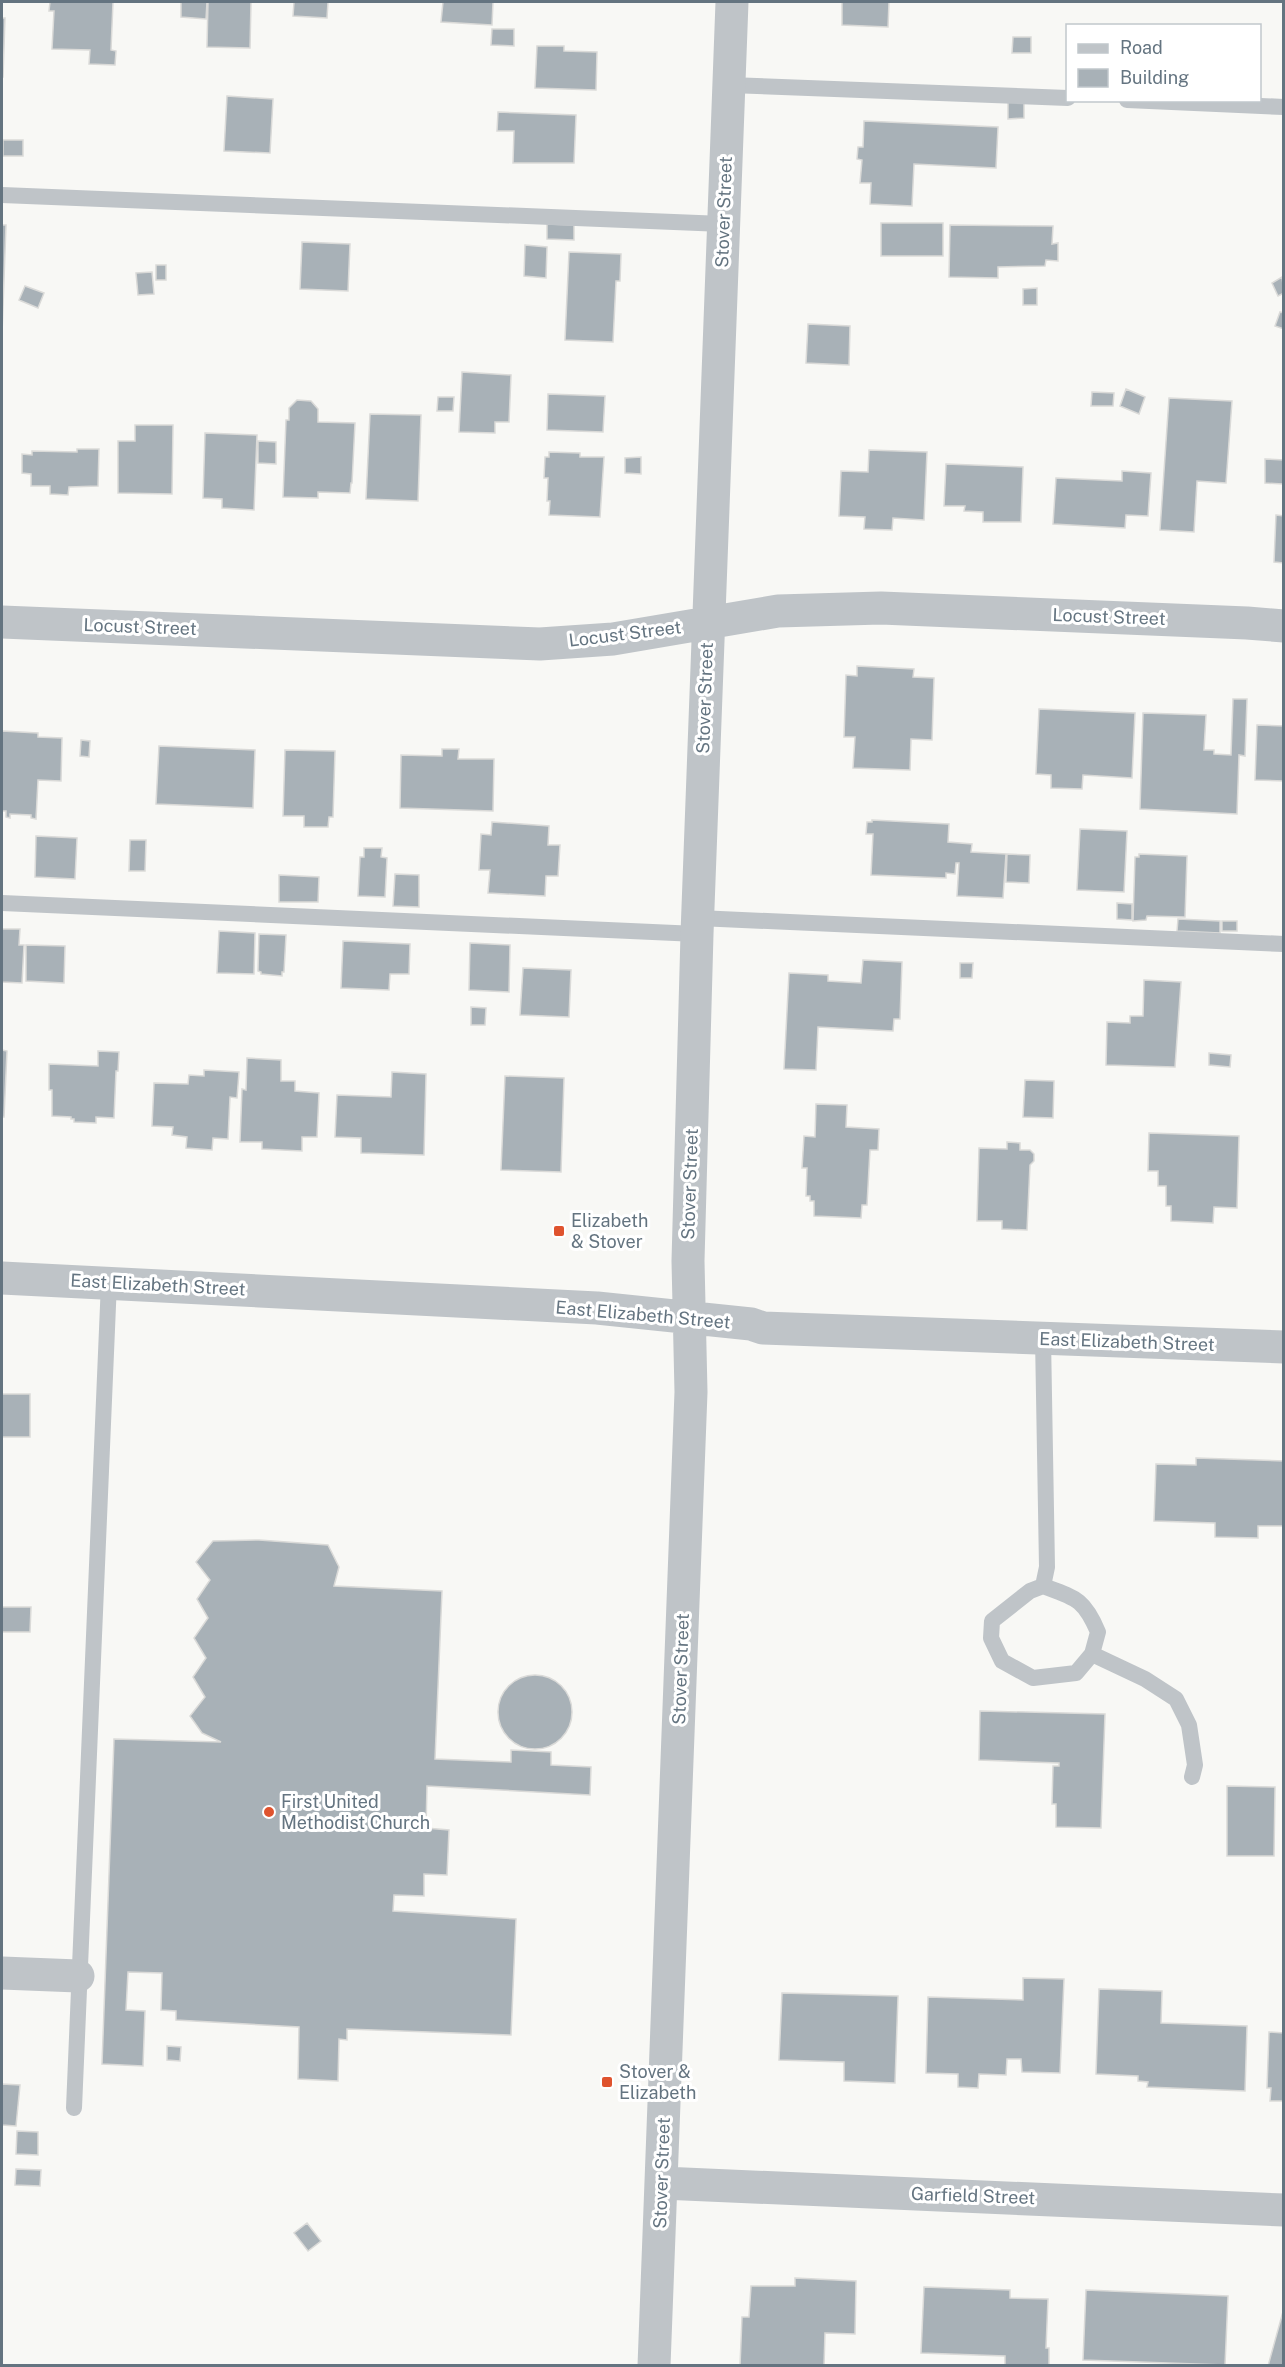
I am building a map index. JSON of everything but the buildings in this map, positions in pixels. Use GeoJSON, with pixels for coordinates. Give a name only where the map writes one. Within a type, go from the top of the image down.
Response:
{"type":"FeatureCollection","features":[{"type":"Feature","properties":{"kind":"street","name":"Stover Street"},"geometry":{"type":"LineString","coordinates":[[654,2366],[691,1392],[688,1319],[697,926],[732,2]]}},
{"type":"Feature","properties":{"kind":"street","name":"Locust Street"},"geometry":{"type":"LineString","coordinates":[[2,622],[540,644],[613,639],[778,611],[881,608],[1247,622],[1284,626]]}},
{"type":"Feature","properties":{"kind":"street","name":"East Elizabeth Street"},"geometry":{"type":"LineString","coordinates":[[2,1278],[597,1308],[752,1324],[764,1328],[1284,1347]]}},
{"type":"Feature","properties":{"kind":"street"},"geometry":{"type":"LineString","coordinates":[[2,1973],[78,1976]]}},
{"type":"Feature","properties":{"kind":"street","name":"Garfield Street"},"geometry":{"type":"LineString","coordinates":[[662,2183],[1284,2210]]}},
{"type":"Feature","properties":{"kind":"lane"},"geometry":{"type":"LineString","coordinates":[[729,85],[1066,98]]}},
{"type":"Feature","properties":{"kind":"lane"},"geometry":{"type":"LineString","coordinates":[[1172,102],[1284,107]]}},
{"type":"Feature","properties":{"kind":"lane"},"geometry":{"type":"LineString","coordinates":[[2,195],[723,224]]}},
{"type":"Feature","properties":{"kind":"lane"},"geometry":{"type":"LineString","coordinates":[[2,903],[1284,944]]}},
{"type":"Feature","properties":{"kind":"lane"},"geometry":{"type":"LineString","coordinates":[[74,2108],[109,1282]]}},
{"type":"Feature","properties":{"kind":"lane"},"geometry":{"type":"LineString","coordinates":[[1043,1338],[1047,1567],[1044,1586]]}},
{"type":"Feature","properties":{"kind":"lane"},"geometry":{"type":"LineString","coordinates":[[1044,1586],[1076,1598],[1089,1611],[1098,1632],[1092,1653],[1076,1673],[1034,1678],[1002,1661],[991,1638],[992,1621],[1030,1591],[1044,1586]]}},
{"type":"Feature","properties":{"kind":"lane"},"geometry":{"type":"LineString","coordinates":[[1092,1653],[1145,1679],[1176,1699],[1189,1725],[1195,1765],[1192,1777]]}},
{"type":"Feature","properties":{"kind":"place","name":"Elizabeth & Stover"},"geometry":{"type":"Point","coordinates":[559,1231]}},
{"type":"Feature","properties":{"kind":"place","name":"First United Methodist Church"},"geometry":{"type":"Point","coordinates":[269,1812]}},
{"type":"Feature","properties":{"kind":"place","name":"Stover & Elizabeth"},"geometry":{"type":"Point","coordinates":[607,2082]}}]}
